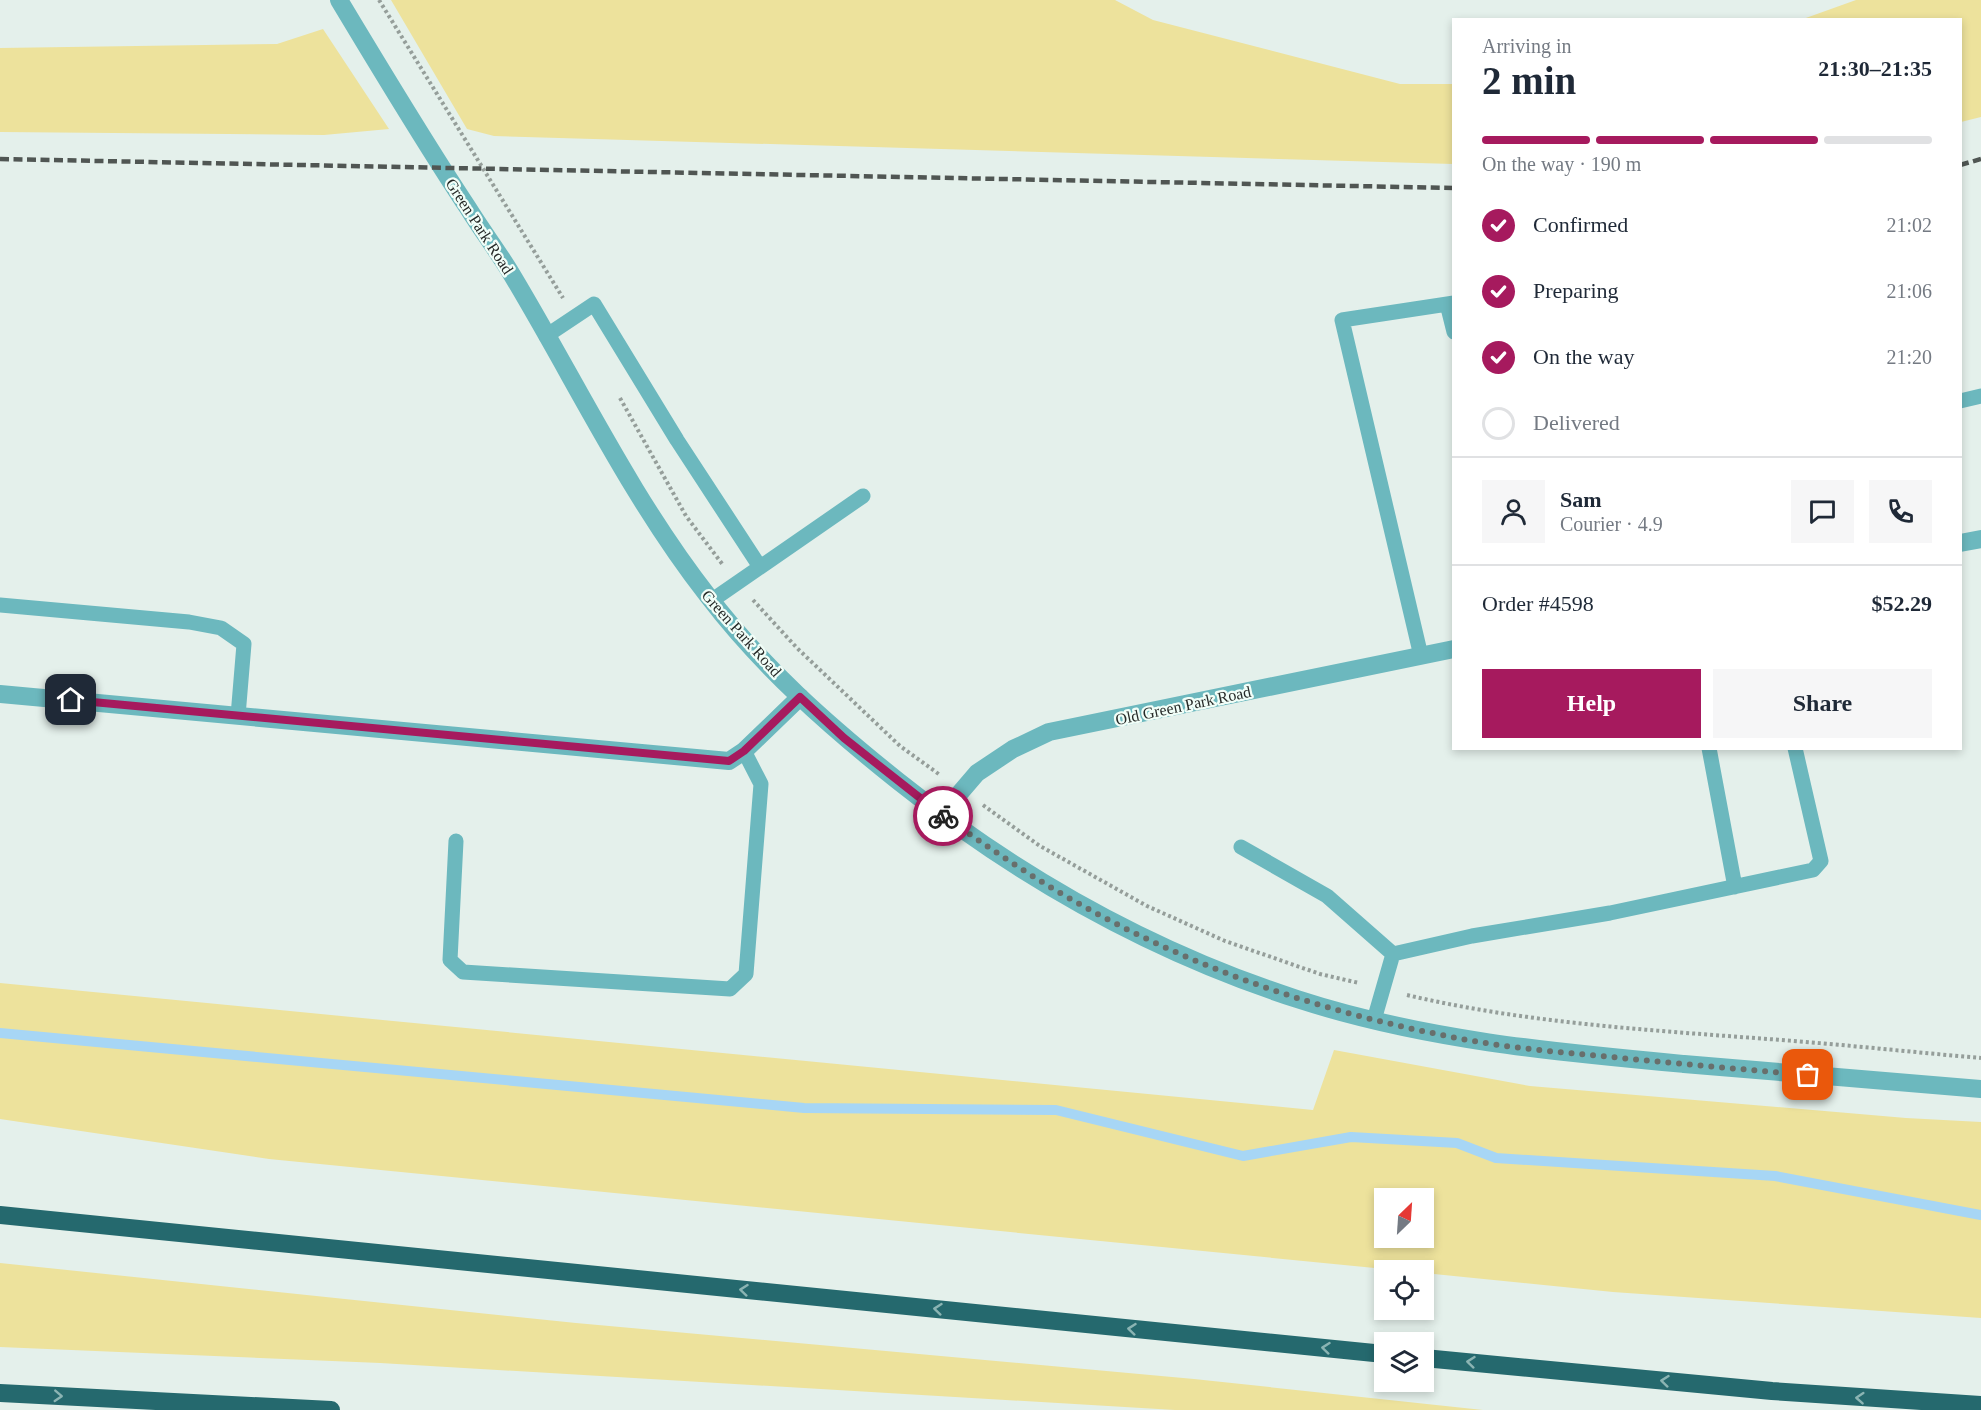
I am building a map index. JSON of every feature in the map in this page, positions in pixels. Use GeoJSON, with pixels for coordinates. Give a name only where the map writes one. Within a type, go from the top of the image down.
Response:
{"type":"FeatureCollection","features":[{"type":"Feature","properties":{"kind":"highway"},"geometry":{"type":"LineString","coordinates":[[0,1215],[1374,1353]]}},
{"type":"Feature","properties":{"kind":"highway"},"geometry":{"type":"LineString","coordinates":[[1434,1359],[1772,1391],[1981,1405]]}},
{"type":"Feature","properties":{"kind":"highway"},"geometry":{"type":"LineString","coordinates":[[0,1393],[331,1410]]}},
{"type":"Feature","properties":{"kind":"street","name":"Green Park Road"},"geometry":{"type":"LineString","coordinates":[[339,0],[466,206],[508,268],[624,474],[665,538],[711,601],[755,652],[844,738],[941,815],[1067,897],[1147,939],[1233,976],[1300,1000],[1374,1020],[1438,1035],[1519,1048],[1981,1089]]}},
{"type":"Feature","properties":{"kind":"street"},"geometry":{"type":"LineString","coordinates":[[1962,543],[1981,539]]}},
{"type":"Feature","properties":{"kind":"street","name":"Old Green Park Road"},"geometry":{"type":"LineString","coordinates":[[941,815],[977,773],[1013,749],[1049,732],[1452,649]]}},
{"type":"Feature","properties":{"kind":"street"},"geometry":{"type":"LineString","coordinates":[[0,694],[729,761],[744,751],[800,697]]}},
{"type":"Feature","properties":{"kind":"lane"},"geometry":{"type":"LineString","coordinates":[[546,336],[594,304],[677,440],[760,567]]}},
{"type":"Feature","properties":{"kind":"lane"},"geometry":{"type":"LineString","coordinates":[[1421,656],[1342,320],[1450,304]]}},
{"type":"Feature","properties":{"kind":"lane"},"geometry":{"type":"LineString","coordinates":[[1962,401],[1981,396]]}},
{"type":"Feature","properties":{"kind":"lane"},"geometry":{"type":"LineString","coordinates":[[711,601],[863,496]]}},
{"type":"Feature","properties":{"kind":"lane"},"geometry":{"type":"LineString","coordinates":[[0,605],[189,622],[221,628],[244,644],[238,716]]}},
{"type":"Feature","properties":{"kind":"lane"},"geometry":{"type":"LineString","coordinates":[[1709,750],[1735,887]]}},
{"type":"Feature","properties":{"kind":"lane"},"geometry":{"type":"LineString","coordinates":[[1393,954],[1472,936],[1610,913],[1813,870],[1821,861],[1795,750]]}},
{"type":"Feature","properties":{"kind":"lane"},"geometry":{"type":"LineString","coordinates":[[456,841],[450,960],[463,972],[730,989],[746,974],[761,784],[744,751]]}},
{"type":"Feature","properties":{"kind":"lane"},"geometry":{"type":"LineString","coordinates":[[1241,848],[1327,896],[1393,954]]}},
{"type":"Feature","properties":{"kind":"lane"},"geometry":{"type":"LineString","coordinates":[[1374,1020],[1393,954]]}},
{"type":"Feature","properties":{"kind":"shaded area"},"geometry":{"type":"Polygon","coordinates":[[[391,0],[1115,0],[1153,20],[1400,84],[1452,84],[1452,164],[494,136],[467,129],[391,0]]]}},
{"type":"Feature","properties":{"kind":"shaded area"},"geometry":{"type":"Polygon","coordinates":[[[1856,0],[1981,0],[1981,117],[1962,122],[1962,18],[1806,18],[1856,0]]]}},
{"type":"Feature","properties":{"kind":"shaded area"},"geometry":{"type":"Polygon","coordinates":[[[323,29],[389,129],[324,135],[0,132],[0,48],[277,44],[323,29]]]}},
{"type":"Feature","properties":{"kind":"shaded area"},"geometry":{"type":"Polygon","coordinates":[[[0,983],[1313,1110],[1334,1050],[1530,1086],[1906,1118],[1981,1122],[1981,1318],[1613,1292],[1434,1274],[1434,1260],[1374,1260],[1374,1268],[269,1159],[0,1119],[0,983]]]}},
{"type":"Feature","properties":{"kind":"shaded area"},"geometry":{"type":"Polygon","coordinates":[[[0,1263],[576,1323],[1194,1379],[1483,1410],[1175,1410],[380,1363],[0,1347],[0,1263]]]}},
{"type":"Feature","properties":{"kind":"waterway"},"geometry":{"type":"LineString","coordinates":[[0,1033],[804,1108],[1056,1110],[1243,1156],[1351,1137],[1457,1143],[1496,1158],[1775,1176],[1981,1215]]}},
{"type":"Feature","properties":{"kind":"railway"},"geometry":{"type":"LineString","coordinates":[[0,159],[1452,188]]}},
{"type":"Feature","properties":{"kind":"railway"},"geometry":{"type":"LineString","coordinates":[[1962,164],[1981,159]]}},
{"type":"Feature","properties":{"kind":"way so far"},"geometry":{"type":"LineString","coordinates":[[943,816],[1067,897],[1147,939],[1233,976],[1300,1000],[1438,1035],[1519,1048],[1808,1075]]}},
{"type":"Feature","properties":{"kind":"route"},"geometry":{"type":"LineString","coordinates":[[71,700],[729,761],[744,751],[800,697],[844,738],[943,816]]}}]}
